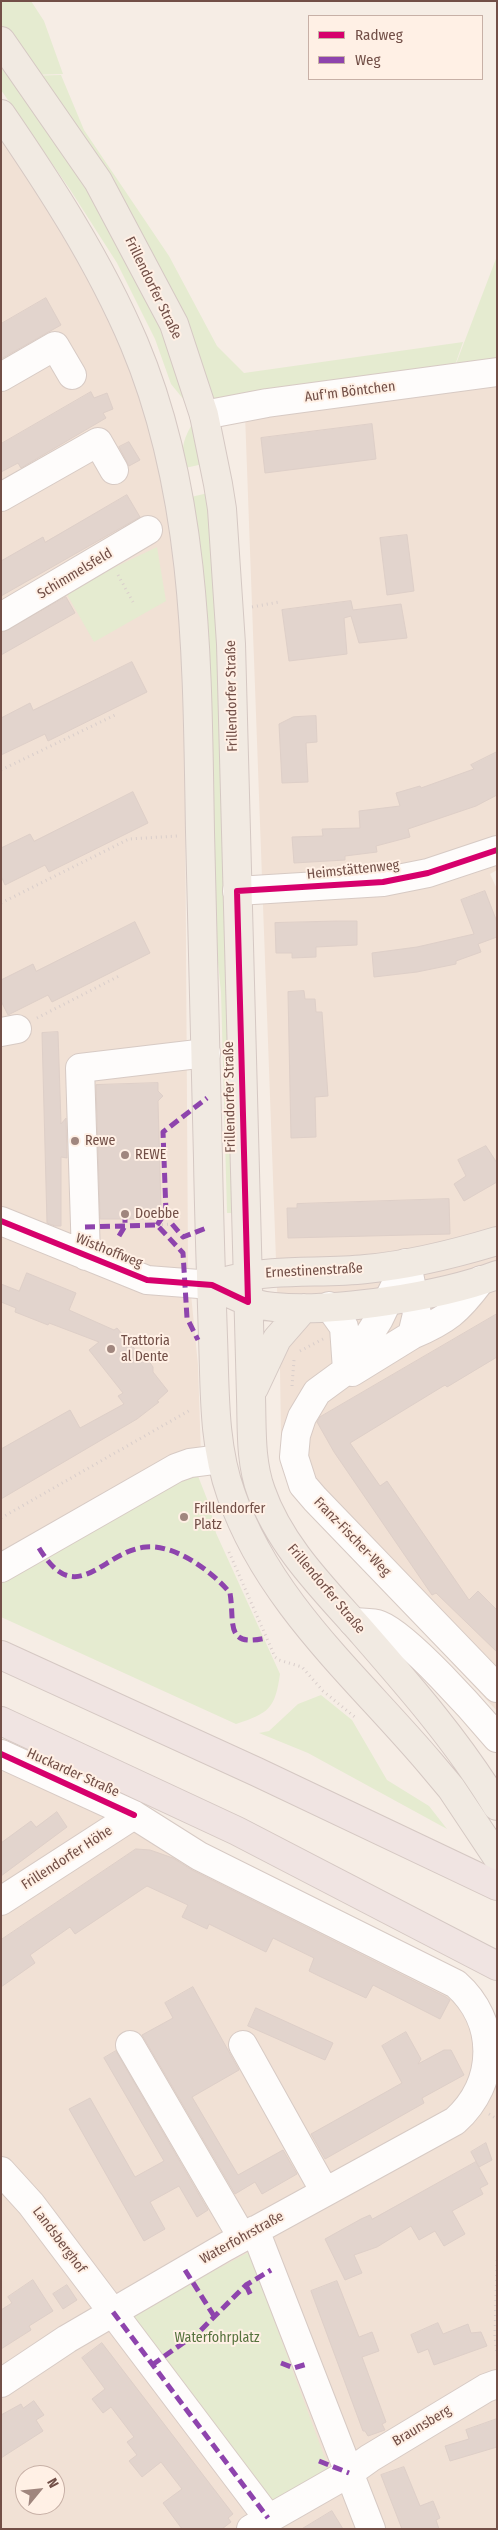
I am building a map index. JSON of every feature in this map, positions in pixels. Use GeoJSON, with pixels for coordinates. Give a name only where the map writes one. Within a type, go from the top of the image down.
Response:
{"type":"FeatureCollection","features":[{"type":"Feature","properties":{"kind":"highway"},"geometry":{"type":"LineString","coordinates":[[1,1656],[460,1867],[497,1886]]}},
{"type":"Feature","properties":{"kind":"highway"},"geometry":{"type":"LineString","coordinates":[[1,1721],[237,1831],[494,1965]]}},
{"type":"Feature","properties":{"kind":"main road","name":"Frillendorfer Straße"},"geometry":{"type":"LineString","coordinates":[[1,41],[98,181],[174,324],[204,415],[222,509],[229,602],[248,1302],[256,1475],[272,1517],[298,1558],[455,1744],[497,1806]]}},
{"type":"Feature","properties":{"kind":"main road","name":"Frillendorfer Straße"},"geometry":{"type":"LineString","coordinates":[[1,114],[60,201],[101,272],[136,346],[161,423],[178,491],[188,552],[197,697],[212,1285],[216,1408],[221,1460],[231,1494],[245,1530],[276,1582],[296,1610],[451,1788],[497,1857]]}},
{"type":"Feature","properties":{"kind":"main road","name":"Ernestinenstraße"},"geometry":{"type":"LineString","coordinates":[[212,1285],[248,1275],[366,1269],[406,1263],[448,1256],[497,1241]]}},
{"type":"Feature","properties":{"kind":"main road"},"geometry":{"type":"LineString","coordinates":[[212,1285],[248,1302],[274,1307],[317,1307],[401,1298],[489,1277]]}},
{"type":"Feature","properties":{"kind":"main road"},"geometry":{"type":"LineString","coordinates":[[251,1397],[276,1339],[317,1307]]}},
{"type":"Feature","properties":{"kind":"street"},"geometry":{"type":"LineString","coordinates":[[1,378],[56,346],[72,375]]}},
{"type":"Feature","properties":{"kind":"street","name":"Auf'm Böntchen"},"geometry":{"type":"LineString","coordinates":[[204,415],[267,403],[497,372]]}},
{"type":"Feature","properties":{"kind":"street"},"geometry":{"type":"LineString","coordinates":[[1,497],[98,442],[114,470]]}},
{"type":"Feature","properties":{"kind":"street","name":"Schimmelsfeld"},"geometry":{"type":"LineString","coordinates":[[1,617],[148,530]]}},
{"type":"Feature","properties":{"kind":"street","name":"Heimstättenweg"},"geometry":{"type":"LineString","coordinates":[[237,891],[384,882],[428,873],[497,850]]}},
{"type":"Feature","properties":{"kind":"street"},"geometry":{"type":"LineString","coordinates":[[86,1256],[80,1068],[206,1053]]}},
{"type":"Feature","properties":{"kind":"street","name":"Wisthoffweg"},"geometry":{"type":"LineString","coordinates":[[1,1221],[148,1280],[212,1285]]}},
{"type":"Feature","properties":{"kind":"street","name":"Franz-Fischer-Weg"},"geometry":{"type":"LineString","coordinates":[[406,1263],[401,1298],[347,1370],[317,1392],[302,1417],[294,1449],[296,1466],[303,1485],[497,1688]]}},
{"type":"Feature","properties":{"kind":"street","name":"Franz-Fischer-Weg"},"geometry":{"type":"LineString","coordinates":[[347,1370],[352,1372],[412,1336],[440,1322],[461,1307],[489,1277]]}},
{"type":"Feature","properties":{"kind":"street"},"geometry":{"type":"LineString","coordinates":[[401,1298],[417,1314],[412,1336]]}},
{"type":"Feature","properties":{"kind":"street"},"geometry":{"type":"LineString","coordinates":[[317,1307],[344,1327],[347,1370]]}},
{"type":"Feature","properties":{"kind":"street"},"geometry":{"type":"LineString","coordinates":[[1,1568],[176,1468],[190,1463],[221,1460]]}},
{"type":"Feature","properties":{"kind":"street"},"geometry":{"type":"LineString","coordinates":[[353,1622],[380,1625],[405,1642],[483,1721],[497,1738]]}},
{"type":"Feature","properties":{"kind":"street","name":"Huckarder Straße"},"geometry":{"type":"LineString","coordinates":[[1,1754],[134,1815],[199,1856],[467,1991],[484,2011],[490,2024],[495,2048],[490,2076],[482,2094]]}},
{"type":"Feature","properties":{"kind":"street","name":"Frillendorfer Höhe"},"geometry":{"type":"LineString","coordinates":[[1,1901],[134,1815]]}},
{"type":"Feature","properties":{"kind":"street"},"geometry":{"type":"LineString","coordinates":[[130,2045],[249,2233],[371,2529]]}},
{"type":"Feature","properties":{"kind":"street"},"geometry":{"type":"LineString","coordinates":[[243,2045],[325,2192]]}},
{"type":"Feature","properties":{"kind":"street","name":"Waterfohrstraße"},"geometry":{"type":"LineString","coordinates":[[1,2383],[37,2358],[113,2312],[249,2233],[455,2120],[482,2094]]}},
{"type":"Feature","properties":{"kind":"street","name":"Landsberghof"},"geometry":{"type":"LineString","coordinates":[[1,2171],[31,2204],[113,2312]]}},
{"type":"Feature","properties":{"kind":"street"},"geometry":{"type":"LineString","coordinates":[[113,2312],[260,2523],[349,2473]]}},
{"type":"Feature","properties":{"kind":"street","name":"Braunsberg"},"geometry":{"type":"LineString","coordinates":[[349,2473],[423,2425],[486,2388],[497,2384]]}},
{"type":"Feature","properties":{"kind":"path"},"geometry":{"type":"LineString","coordinates":[[106,555],[132,602]]}},
{"type":"Feature","properties":{"kind":"path"},"geometry":{"type":"LineString","coordinates":[[261,606],[279,602]]}},
{"type":"Feature","properties":{"kind":"path"},"geometry":{"type":"LineString","coordinates":[[1,770],[115,715]]}},
{"type":"Feature","properties":{"kind":"path"},"geometry":{"type":"LineString","coordinates":[[1,903],[129,839],[142,836],[200,834]]}},
{"type":"Feature","properties":{"kind":"path"},"geometry":{"type":"LineString","coordinates":[[9,1030],[119,976]]}},
{"type":"Feature","properties":{"kind":"path"},"geometry":{"type":"LineString","coordinates":[[157,1225],[172,1224]]}},
{"type":"Feature","properties":{"kind":"path"},"geometry":{"type":"LineString","coordinates":[[1,1518],[190,1410],[216,1408]]}},
{"type":"Feature","properties":{"kind":"path"},"geometry":{"type":"LineString","coordinates":[[497,2260],[497,2355]]}},
{"type":"Feature","properties":{"kind":"shaded area"},"geometry":{"type":"Polygon","coordinates":[[[1,119],[58,203],[158,426],[184,623],[188,1264],[198,1365],[201,1457],[1,1554],[1,119]]]}},
{"type":"Feature","properties":{"kind":"shaded area"},"geometry":{"type":"Polygon","coordinates":[[[497,376],[497,870],[490,874],[497,889],[497,1711],[333,1535],[296,1489],[281,1434],[245,414],[497,376]]]}},
{"type":"Feature","properties":{"kind":"shaded area"},"geometry":{"type":"Polygon","coordinates":[[[1,1750],[473,1985],[497,2018],[497,2529],[1,2529],[1,1750]]]}},
{"type":"Feature","properties":{"kind":"green space"},"geometry":{"type":"Polygon","coordinates":[[[1,1],[31,1],[44,21],[63,74],[27,75],[1,39],[1,1]]]}},
{"type":"Feature","properties":{"kind":"green space"},"geometry":{"type":"Polygon","coordinates":[[[1,64],[86,182],[165,335],[187,399],[184,400],[171,384],[155,339],[117,263],[71,191],[1,90],[1,64]]]}},
{"type":"Feature","properties":{"kind":"green space"},"geometry":{"type":"Polygon","coordinates":[[[61,75],[84,130],[169,256],[217,346],[244,373],[463,342],[451,377],[497,256],[497,371],[205,413],[176,325],[26,76],[61,75]]]}},
{"type":"Feature","properties":{"kind":"green space"},"geometry":{"type":"Polygon","coordinates":[[[191,426],[193,427],[203,464],[185,468],[183,447],[191,426]]]}},
{"type":"Feature","properties":{"kind":"green space"},"geometry":{"type":"Polygon","coordinates":[[[208,493],[215,552],[235,1213],[227,1213],[221,992],[214,924],[191,497],[208,493]]]}},
{"type":"Feature","properties":{"kind":"green space"},"geometry":{"type":"Polygon","coordinates":[[[157,547],[166,601],[94,642],[65,591],[157,547]]]}},
{"type":"Feature","properties":{"kind":"green space"},"geometry":{"type":"Polygon","coordinates":[[[187,1473],[198,1476],[209,1504],[216,1533],[280,1674],[276,1695],[268,1708],[263,1713],[236,1724],[1,1617],[1,1577],[187,1473]]]}},
{"type":"Feature","properties":{"kind":"green space"},"geometry":{"type":"Polygon","coordinates":[[[321,1695],[352,1720],[387,1780],[429,1806],[447,1829],[308,1753],[259,1733],[269,1731],[298,1704],[321,1695]]]}},
{"type":"Feature","properties":{"kind":"green space","name":"Waterfohrplatz"},"geometry":{"type":"Polygon","coordinates":[[[249,2252],[329,2469],[266,2506],[126,2318],[249,2252]]]}},
{"type":"Feature","properties":{"kind":"building"},"geometry":{"type":"Polygon","coordinates":[[[46,298],[61,325],[1,359],[1,324],[46,298]]]}},
{"type":"Feature","properties":{"kind":"building"},"geometry":{"type":"Polygon","coordinates":[[[91,392],[94,398],[107,393],[113,409],[103,413],[106,418],[21,468],[18,463],[1,472],[1,444],[91,392]]]}},
{"type":"Feature","properties":{"kind":"building"},"geometry":{"type":"Polygon","coordinates":[[[372,424],[376,459],[265,473],[261,438],[372,424]]]}},
{"type":"Feature","properties":{"kind":"building"},"geometry":{"type":"Polygon","coordinates":[[[129,442],[140,460],[129,466],[119,447],[129,442]]]}},
{"type":"Feature","properties":{"kind":"building"},"geometry":{"type":"Polygon","coordinates":[[[127,495],[140,517],[1,596],[1,561],[43,537],[45,542],[127,495]]]}},
{"type":"Feature","properties":{"kind":"building"},"geometry":{"type":"Polygon","coordinates":[[[407,535],[414,591],[387,595],[380,538],[407,535]]]}},
{"type":"Feature","properties":{"kind":"building"},"geometry":{"type":"Polygon","coordinates":[[[66,597],[75,613],[1,655],[1,634],[66,597]]]}},
{"type":"Feature","properties":{"kind":"building"},"geometry":{"type":"Polygon","coordinates":[[[351,601],[353,610],[401,604],[407,638],[359,643],[351,616],[344,618],[347,654],[289,661],[282,610],[351,601]]]}},
{"type":"Feature","properties":{"kind":"building"},"geometry":{"type":"Polygon","coordinates":[[[132,662],[147,692],[48,741],[45,734],[1,755],[1,718],[30,703],[33,710],[132,662]]]}},
{"type":"Feature","properties":{"kind":"building"},"geometry":{"type":"Polygon","coordinates":[[[316,716],[317,742],[306,743],[308,782],[282,783],[279,724],[293,717],[316,716]]]}},
{"type":"Feature","properties":{"kind":"building"},"geometry":{"type":"Polygon","coordinates":[[[497,752],[497,795],[476,806],[408,829],[410,837],[376,846],[377,852],[345,856],[345,860],[294,863],[292,837],[323,836],[322,829],[360,828],[359,811],[400,806],[396,793],[420,786],[421,788],[474,769],[471,765],[497,752]]]}},
{"type":"Feature","properties":{"kind":"building"},"geometry":{"type":"Polygon","coordinates":[[[133,792],[148,823],[49,872],[45,865],[5,885],[1,876],[1,848],[30,834],[34,841],[133,792]]]}},
{"type":"Feature","properties":{"kind":"building"},"geometry":{"type":"Polygon","coordinates":[[[485,891],[497,922],[497,937],[478,944],[481,952],[456,961],[456,964],[417,972],[374,977],[372,953],[417,947],[474,934],[461,900],[485,891]]]}},
{"type":"Feature","properties":{"kind":"building"},"geometry":{"type":"Polygon","coordinates":[[[357,921],[357,945],[316,947],[316,957],[292,958],[292,953],[276,953],[275,923],[357,921]]]}},
{"type":"Feature","properties":{"kind":"building"},"geometry":{"type":"Polygon","coordinates":[[[135,922],[150,953],[52,1002],[48,995],[8,1015],[1,1001],[1,980],[33,964],[36,971],[135,922]]]}},
{"type":"Feature","properties":{"kind":"building"},"geometry":{"type":"Polygon","coordinates":[[[304,991],[305,999],[315,999],[316,1012],[322,1012],[328,1096],[315,1097],[316,1137],[291,1138],[288,992],[304,991]]]}},
{"type":"Feature","properties":{"kind":"building"},"geometry":{"type":"Polygon","coordinates":[[[58,1032],[61,1124],[66,1118],[67,1158],[61,1157],[61,1226],[55,1226],[47,1223],[42,1033],[58,1032]]]}},
{"type":"Feature","properties":{"kind":"building","name":"REWE"},"geometry":{"type":"Polygon","coordinates":[[[158,1083],[158,1091],[163,1096],[158,1101],[161,1208],[152,1219],[100,1219],[96,1085],[158,1083]]]}},
{"type":"Feature","properties":{"kind":"building"},"geometry":{"type":"Polygon","coordinates":[[[486,1146],[497,1163],[497,1182],[464,1201],[454,1184],[466,1176],[458,1160],[486,1146]]]}},
{"type":"Feature","properties":{"kind":"building"},"geometry":{"type":"Polygon","coordinates":[[[449,1199],[450,1234],[288,1238],[287,1208],[297,1208],[297,1204],[449,1199]]]}},
{"type":"Feature","properties":{"kind":"building"},"geometry":{"type":"Polygon","coordinates":[[[27,1273],[76,1293],[69,1310],[114,1330],[117,1328],[144,1360],[148,1360],[153,1367],[153,1372],[168,1391],[157,1401],[159,1402],[137,1419],[1,1499],[1,1449],[70,1410],[80,1428],[124,1404],[118,1396],[123,1393],[89,1350],[99,1342],[15,1312],[16,1308],[1,1302],[1,1284],[19,1291],[27,1273]]]}},
{"type":"Feature","properties":{"kind":"building"},"geometry":{"type":"Polygon","coordinates":[[[497,1314],[497,1357],[447,1387],[445,1385],[350,1443],[380,1486],[387,1481],[469,1600],[478,1591],[497,1610],[497,1652],[436,1593],[432,1595],[334,1452],[317,1422],[320,1417],[497,1314]]]}},
{"type":"Feature","properties":{"kind":"building"},"geometry":{"type":"Polygon","coordinates":[[[57,1812],[67,1827],[1,1876],[1,1843],[31,1821],[36,1827],[57,1812]]]}},
{"type":"Feature","properties":{"kind":"building"},"geometry":{"type":"Polygon","coordinates":[[[136,1849],[150,1850],[173,1858],[192,1870],[450,2000],[440,2019],[373,1985],[366,1998],[309,1971],[314,1958],[273,1938],[266,1952],[209,1924],[207,1929],[182,1917],[188,1905],[147,1886],[75,1934],[70,1927],[30,1955],[35,1963],[1,1987],[1,1940],[136,1849]]]}},
{"type":"Feature","properties":{"kind":"building"},"geometry":{"type":"Polygon","coordinates":[[[193,1987],[239,2070],[192,2097],[238,2175],[283,2150],[297,2174],[262,2194],[255,2182],[235,2194],[142,2035],[173,2018],[165,2003],[193,1987]]]}},
{"type":"Feature","properties":{"kind":"building"},"geometry":{"type":"Polygon","coordinates":[[[256,2008],[333,2043],[325,2060],[248,2026],[256,2008]]]}},
{"type":"Feature","properties":{"kind":"building"},"geometry":{"type":"Polygon","coordinates":[[[406,2032],[421,2059],[418,2064],[444,2050],[451,2050],[464,2075],[422,2098],[424,2103],[325,2159],[311,2134],[402,2083],[382,2046],[406,2032]]]}},
{"type":"Feature","properties":{"kind":"building"},"geometry":{"type":"Polygon","coordinates":[[[116,2051],[208,2210],[197,2217],[179,2186],[150,2202],[165,2229],[144,2241],[69,2109],[90,2098],[135,2177],[164,2161],[104,2058],[116,2051]]]}},
{"type":"Feature","properties":{"kind":"building"},"geometry":{"type":"Polygon","coordinates":[[[486,2143],[492,2160],[479,2167],[471,2152],[486,2143]]]}},
{"type":"Feature","properties":{"kind":"building"},"geometry":{"type":"Polygon","coordinates":[[[476,2162],[488,2184],[480,2188],[483,2194],[452,2211],[465,2234],[444,2246],[435,2231],[419,2240],[411,2226],[377,2247],[354,2255],[362,2273],[345,2280],[325,2239],[370,2215],[372,2219],[476,2162]]]}},
{"type":"Feature","properties":{"kind":"building"},"geometry":{"type":"Polygon","coordinates":[[[33,2280],[53,2311],[29,2326],[31,2330],[1,2349],[1,2310],[12,2303],[8,2297],[33,2280]]]}},
{"type":"Feature","properties":{"kind":"building"},"geometry":{"type":"Polygon","coordinates":[[[337,2281],[359,2337],[372,2332],[379,2351],[362,2357],[386,2422],[382,2424],[385,2430],[368,2436],[363,2431],[311,2291],[337,2281]]]}},
{"type":"Feature","properties":{"kind":"building"},"geometry":{"type":"Polygon","coordinates":[[[67,2285],[77,2300],[63,2309],[53,2294],[67,2285]]]}},
{"type":"Feature","properties":{"kind":"building"},"geometry":{"type":"Polygon","coordinates":[[[438,2323],[443,2334],[468,2324],[471,2333],[481,2332],[487,2346],[434,2365],[428,2349],[418,2353],[411,2335],[438,2323]]]}},
{"type":"Feature","properties":{"kind":"building"},"geometry":{"type":"Polygon","coordinates":[[[102,2343],[233,2514],[228,2518],[231,2522],[222,2529],[182,2529],[163,2503],[182,2489],[161,2462],[142,2477],[129,2461],[137,2455],[127,2442],[134,2437],[111,2407],[103,2413],[92,2399],[105,2389],[82,2358],[102,2343]]]}},
{"type":"Feature","properties":{"kind":"building"},"geometry":{"type":"Polygon","coordinates":[[[34,2401],[44,2415],[36,2420],[43,2431],[1,2458],[1,2415],[21,2404],[23,2408],[34,2401]]]}},
{"type":"Feature","properties":{"kind":"building"},"geometry":{"type":"Polygon","coordinates":[[[497,2419],[497,2447],[450,2461],[445,2446],[469,2439],[466,2430],[497,2419]]]}},
{"type":"Feature","properties":{"kind":"building"},"geometry":{"type":"Polygon","coordinates":[[[404,2467],[420,2506],[433,2501],[440,2518],[436,2520],[439,2529],[402,2529],[381,2475],[404,2467]]]}},
{"type":"Feature","properties":{"kind":"building"},"geometry":{"type":"Polygon","coordinates":[[[332,2511],[343,2529],[302,2529],[332,2511]]]}},
{"type":"Feature","properties":{"kind":"marked path"},"geometry":{"type":"LineString","coordinates":[[157,1225],[166,1212],[163,1132],[207,1098]]}},
{"type":"Feature","properties":{"kind":"marked path"},"geometry":{"type":"LineString","coordinates":[[119,1236],[125,1226],[125,1218]]}},
{"type":"Feature","properties":{"kind":"marked path"},"geometry":{"type":"LineString","coordinates":[[172,1224],[183,1237],[209,1227]]}},
{"type":"Feature","properties":{"kind":"marked path"},"geometry":{"type":"LineString","coordinates":[[85,1227],[157,1225],[183,1253],[187,1318],[198,1340]]}},
{"type":"Feature","properties":{"kind":"marked path"},"geometry":{"type":"LineString","coordinates":[[39,1548],[53,1566],[66,1575],[78,1576],[90,1573],[130,1551],[146,1547],[169,1550],[204,1568],[230,1593],[234,1630],[237,1636],[253,1640],[266,1638]]}},
{"type":"Feature","properties":{"kind":"marked path"},"geometry":{"type":"LineString","coordinates":[[185,2270],[214,2316]]}},
{"type":"Feature","properties":{"kind":"marked path"},"geometry":{"type":"LineString","coordinates":[[152,2365],[200,2331],[246,2285],[271,2270]]}},
{"type":"Feature","properties":{"kind":"marked path"},"geometry":{"type":"LineString","coordinates":[[246,2285],[252,2298]]}},
{"type":"Feature","properties":{"kind":"marked path"},"geometry":{"type":"LineString","coordinates":[[113,2312],[268,2518]]}},
{"type":"Feature","properties":{"kind":"marked path"},"geometry":{"type":"LineString","coordinates":[[281,2363],[294,2368],[307,2364]]}},
{"type":"Feature","properties":{"kind":"marked path"},"geometry":{"type":"LineString","coordinates":[[319,2461],[349,2473]]}},
{"type":"Feature","properties":{"kind":"cycle path"},"geometry":{"type":"LineString","coordinates":[[1,1221],[147,1280],[212,1285],[248,1302],[237,891],[383,882],[428,873],[497,850]]}},
{"type":"Feature","properties":{"kind":"cycle path"},"geometry":{"type":"LineString","coordinates":[[1,1754],[134,1815]]}},
{"type":"Feature","properties":{"kind":"place","name":"Rewe"},"geometry":{"type":"Point","coordinates":[75,1141]}},
{"type":"Feature","properties":{"kind":"place","name":"REWE"},"geometry":{"type":"Point","coordinates":[125,1155]}},
{"type":"Feature","properties":{"kind":"place","name":"Doebbe"},"geometry":{"type":"Point","coordinates":[125,1214]}},
{"type":"Feature","properties":{"kind":"place","name":"Trattoria al Dente"},"geometry":{"type":"Point","coordinates":[111,1349]}},
{"type":"Feature","properties":{"kind":"place","name":"Frillendorfer Platz"},"geometry":{"type":"Point","coordinates":[184,1517]}}]}
